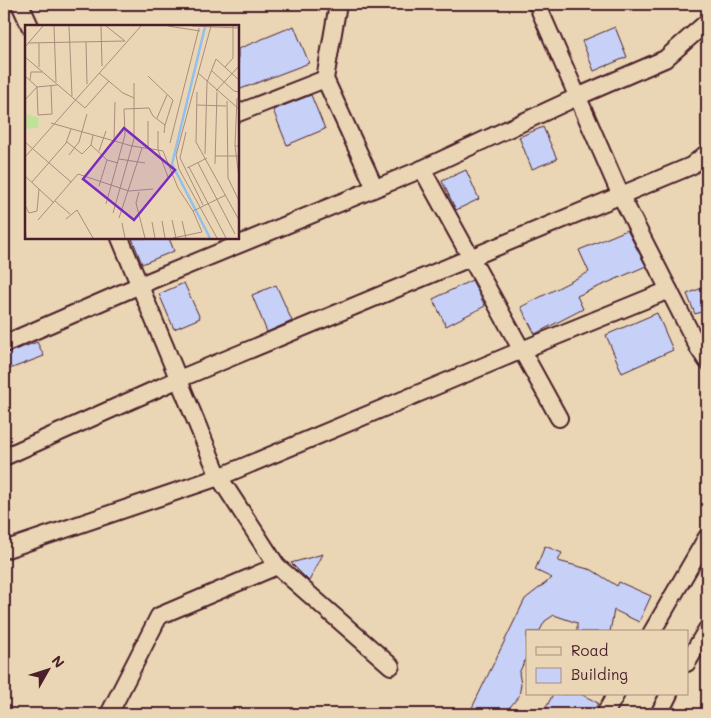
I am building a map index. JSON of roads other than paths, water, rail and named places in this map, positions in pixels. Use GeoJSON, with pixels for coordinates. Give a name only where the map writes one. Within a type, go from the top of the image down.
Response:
{"type":"FeatureCollection","features":[{"type":"Feature","properties":{"kind":"street"},"geometry":{"type":"LineString","coordinates":[[20,4],[30,25]]}},
{"type":"Feature","properties":{"kind":"street"},"geometry":{"type":"LineString","coordinates":[[338,4],[325,79],[375,188]]}},
{"type":"Feature","properties":{"kind":"street"},"geometry":{"type":"LineString","coordinates":[[537,4],[621,196],[669,290],[704,350]]}},
{"type":"Feature","properties":{"kind":"street"},"geometry":{"type":"LineString","coordinates":[[4,344],[140,285],[422,169],[577,96],[665,59],[707,22]]}},
{"type":"Feature","properties":{"kind":"street"},"geometry":{"type":"LineString","coordinates":[[239,113],[325,79]]}},
{"type":"Feature","properties":{"kind":"street"},"geometry":{"type":"LineString","coordinates":[[4,457],[179,379],[691,166],[707,153]]}},
{"type":"Feature","properties":{"kind":"street"},"geometry":{"type":"LineString","coordinates":[[422,169],[559,418]]}},
{"type":"Feature","properties":{"kind":"street"},"geometry":{"type":"LineString","coordinates":[[120,239],[219,477],[277,566],[391,666]]}},
{"type":"Feature","properties":{"kind":"street"},"geometry":{"type":"LineString","coordinates":[[4,550],[219,477],[669,290]]}},
{"type":"Feature","properties":{"kind":"street"},"geometry":{"type":"LineString","coordinates":[[653,630],[707,537]]}},
{"type":"Feature","properties":{"kind":"street"},"geometry":{"type":"LineString","coordinates":[[109,714],[159,616],[277,566]]}},
{"type":"Feature","properties":{"kind":"street"},"geometry":{"type":"LineString","coordinates":[[688,661],[707,628]]}},
{"type":"Feature","properties":{"kind":"street"},"geometry":{"type":"LineString","coordinates":[[606,712],[615,696]]}},
{"type":"Feature","properties":{"kind":"street"},"geometry":{"type":"LineString","coordinates":[[659,714],[668,696]]}}]}
